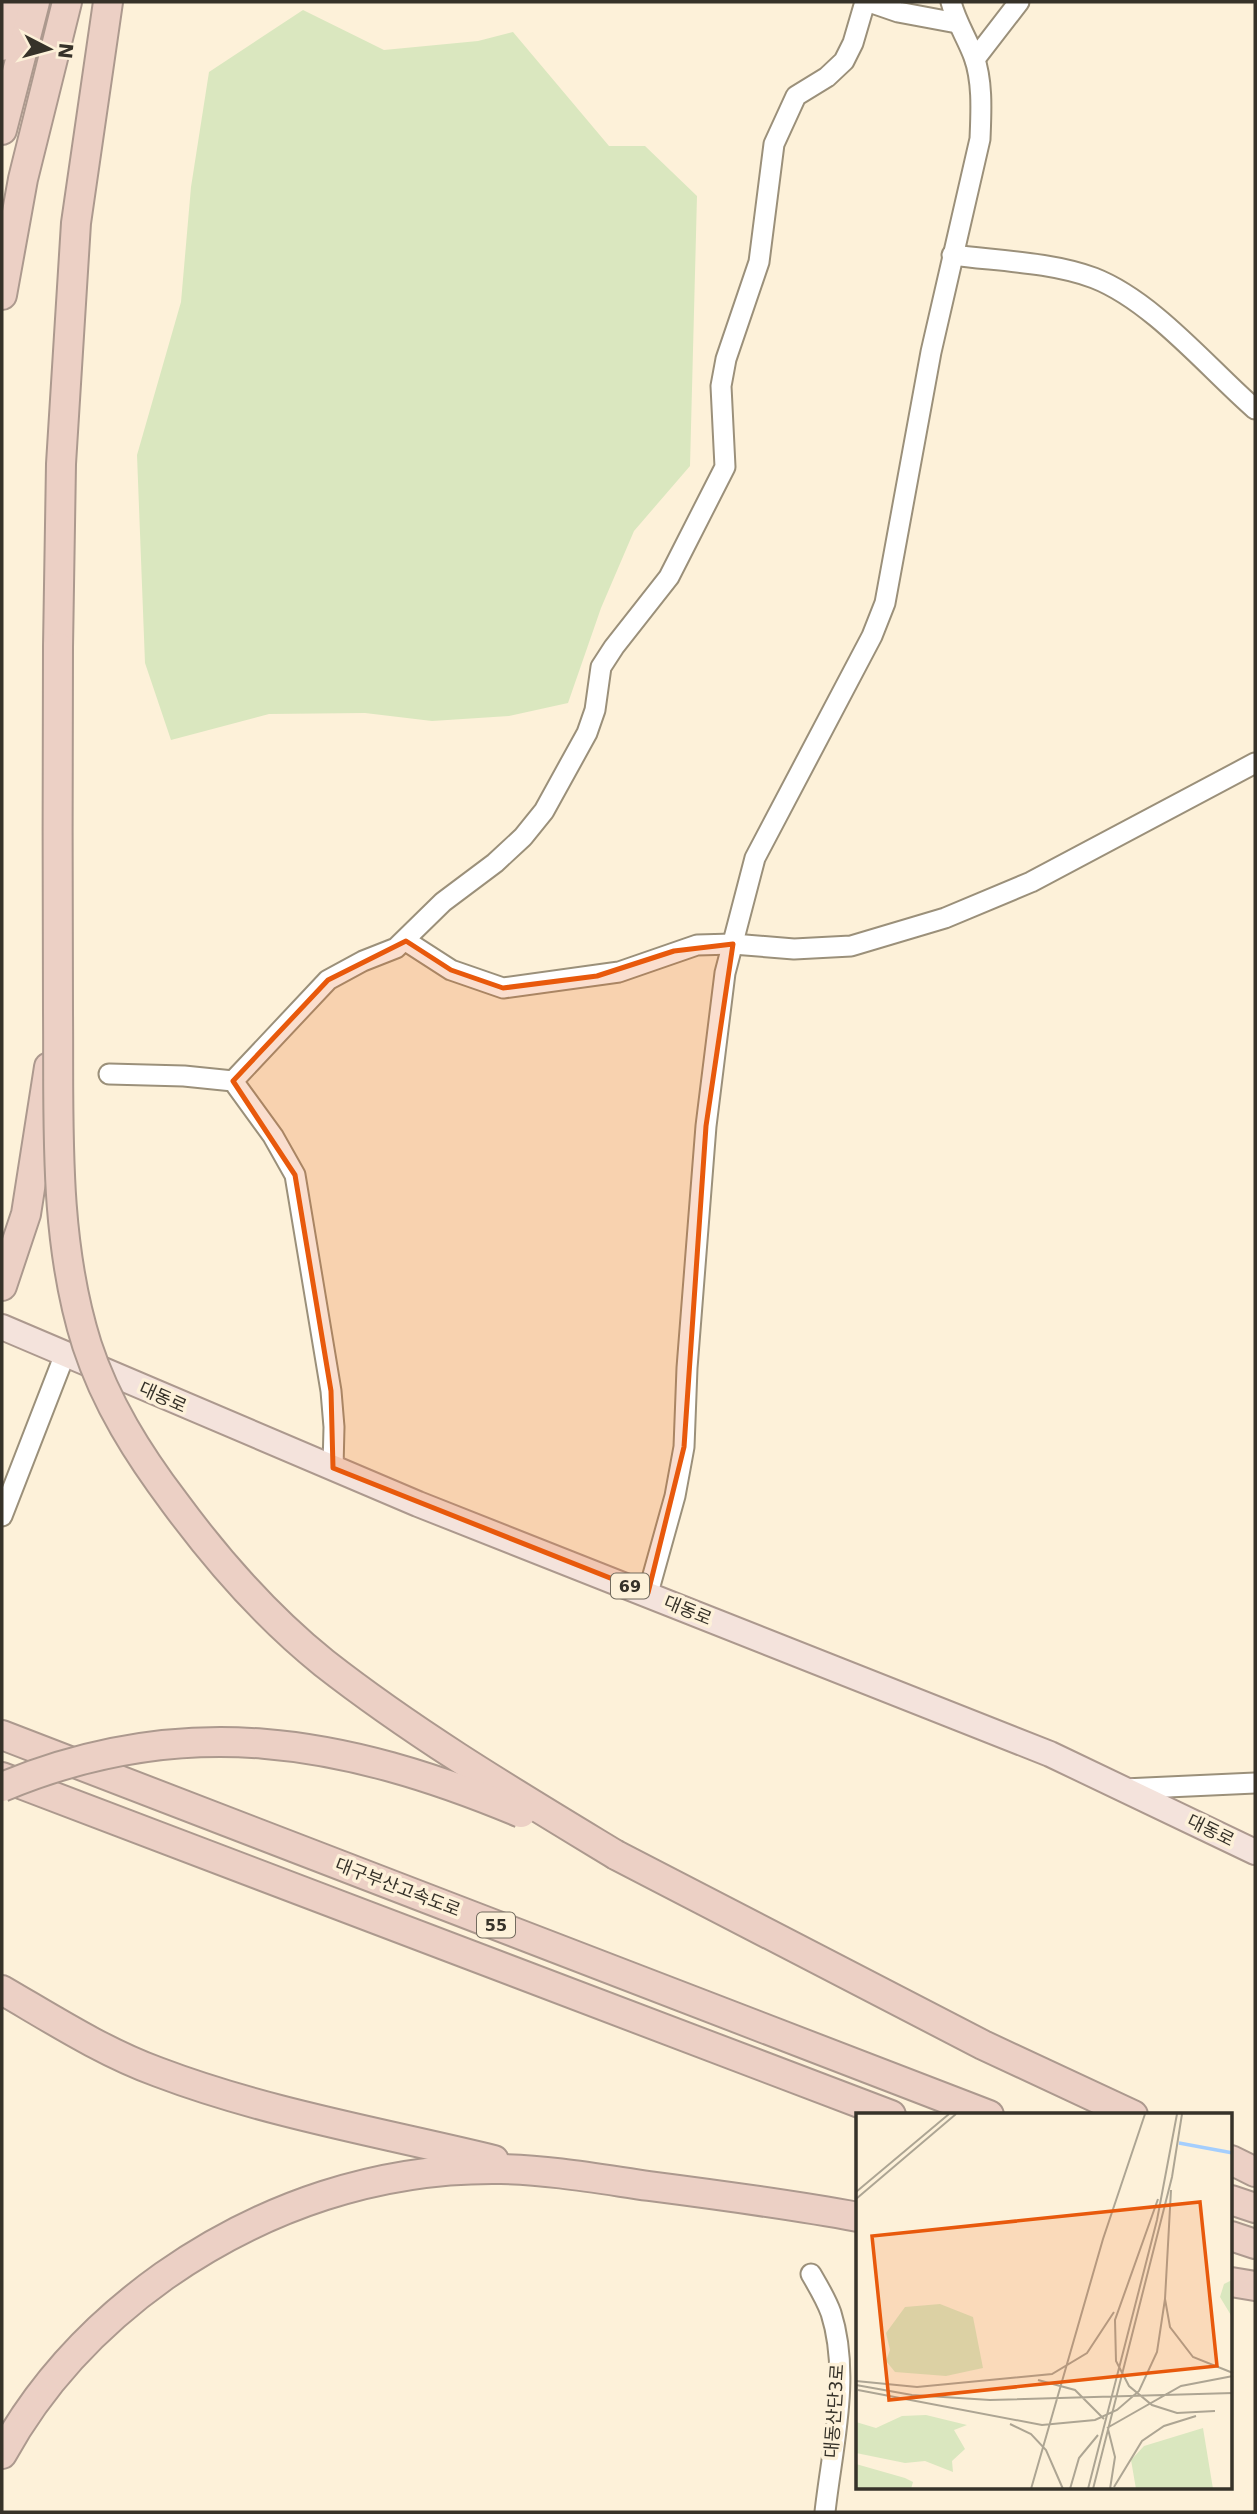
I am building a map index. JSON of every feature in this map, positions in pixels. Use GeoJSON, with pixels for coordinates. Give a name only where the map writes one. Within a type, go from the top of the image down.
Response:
{"type":"FeatureCollection","features":[{"type":"Feature","properties":{"kind":"highway"},"geometry":{"type":"LineString","coordinates":[[2,46],[17,2]]}},
{"type":"Feature","properties":{"kind":"highway"},"geometry":{"type":"LineString","coordinates":[[2,130],[35,2]]}},
{"type":"Feature","properties":{"kind":"highway"},"geometry":{"type":"LineString","coordinates":[[2,295],[23,179],[67,2]]}},
{"type":"Feature","properties":{"kind":"highway"},"geometry":{"type":"LineString","coordinates":[[108,2],[76,223],[61,464],[57,758],[59,1148],[66,1262],[87,1345],[118,1419],[201,1538],[256,1598],[321,1660],[399,1718],[506,1789],[616,1855],[983,2045],[1129,2113]]}},
{"type":"Feature","properties":{"kind":"highway"},"geometry":{"type":"LineString","coordinates":[[2,1286],[26,1214],[49,1073],[57,758]]}},
{"type":"Feature","properties":{"kind":"highway","name":"대구부산고속도로"},"geometry":{"type":"LineString","coordinates":[[2,1735],[984,2113]]}},
{"type":"Feature","properties":{"kind":"highway"},"geometry":{"type":"LineString","coordinates":[[2,1787],[49,1767],[176,1742],[231,1740],[278,1743],[356,1757],[426,1776],[616,1855]]}},
{"type":"Feature","properties":{"kind":"highway","name":"55"},"geometry":{"type":"LineString","coordinates":[[2,1777],[886,2113]]}},
{"type":"Feature","properties":{"kind":"highway"},"geometry":{"type":"LineString","coordinates":[[2,1990],[66,2028],[156,2072],[233,2097],[552,2173]]}},
{"type":"Feature","properties":{"kind":"highway"},"geometry":{"type":"LineString","coordinates":[[1232,2161],[1255,2172]]}},
{"type":"Feature","properties":{"kind":"highway"},"geometry":{"type":"LineString","coordinates":[[2,2454],[44,2388],[88,2339],[138,2294],[190,2258],[239,2232],[289,2206],[334,2190],[400,2176],[502,2169],[552,2173],[856,2217]]}},
{"type":"Feature","properties":{"kind":"highway"},"geometry":{"type":"LineString","coordinates":[[1232,2200],[1255,2208]]}},
{"type":"Feature","properties":{"kind":"highway"},"geometry":{"type":"LineString","coordinates":[[1232,2236],[1255,2244]]}},
{"type":"Feature","properties":{"kind":"highway"},"geometry":{"type":"LineString","coordinates":[[1232,2282],[1255,2286]]}},
{"type":"Feature","properties":{"kind":"main road","name":"대동로"},"geometry":{"type":"LineString","coordinates":[[2,1327],[333,1468],[1050,1754],[1255,1852]]}},
{"type":"Feature","properties":{"kind":"street"},"geometry":{"type":"LineString","coordinates":[[233,1081],[328,980],[406,941],[443,902],[495,863],[523,837],[544,811],[587,733],[595,710],[601,667],[669,577],[712,499],[726,467],[721,386],[726,359],[759,262],[775,144],[796,96],[827,77],[844,61],[867,2],[898,12],[957,23]]}},
{"type":"Feature","properties":{"kind":"street"},"geometry":{"type":"LineString","coordinates":[[648,1593],[675,1496],[684,1447],[687,1368],[706,1126],[718,1026],[733,944],[755,858],[872,636],[885,603],[924,388],[980,139],[982,104],[975,59],[957,23],[951,2]]}},
{"type":"Feature","properties":{"kind":"street"},"geometry":{"type":"LineString","coordinates":[[975,59],[1019,2]]}},
{"type":"Feature","properties":{"kind":"street"},"geometry":{"type":"LineString","coordinates":[[952,255],[1094,278],[1122,293],[1163,323],[1255,409]]}},
{"type":"Feature","properties":{"kind":"street"},"geometry":{"type":"LineString","coordinates":[[406,941],[451,970],[503,988],[608,974],[685,948],[733,944],[794,949],[851,946],[945,918],[1031,882],[1255,763]]}},
{"type":"Feature","properties":{"kind":"street"},"geometry":{"type":"LineString","coordinates":[[109,1074],[184,1076],[233,1081],[273,1136],[295,1174],[331,1391],[333,1468]]}},
{"type":"Feature","properties":{"kind":"street"},"geometry":{"type":"LineString","coordinates":[[2,1516],[65,1354]]}},
{"type":"Feature","properties":{"kind":"street"},"geometry":{"type":"LineString","coordinates":[[1124,1789],[1255,1783]]}},
{"type":"Feature","properties":{"kind":"street","name":"대동산단3로"},"geometry":{"type":"LineString","coordinates":[[811,2274],[830,2310],[838,2350],[840,2385],[824,2512]]}},
{"type":"Feature","properties":{"kind":"highlighted area"},"geometry":{"type":"Polygon","coordinates":[[[406,941],[451,970],[503,988],[597,976],[674,951],[733,944],[706,1126],[684,1447],[648,1593],[333,1468],[331,1391],[295,1175],[233,1081],[328,980],[406,941]]]}},
{"type":"Feature","properties":{"kind":"green space"},"geometry":{"type":"Polygon","coordinates":[[[303,10],[384,50],[478,41],[513,32],[609,146],[645,146],[697,196],[690,466],[634,531],[601,608],[568,703],[509,716],[432,721],[365,713],[269,714],[171,740],[145,663],[137,455],[181,302],[191,187],[209,72],[303,10]]]}}]}
